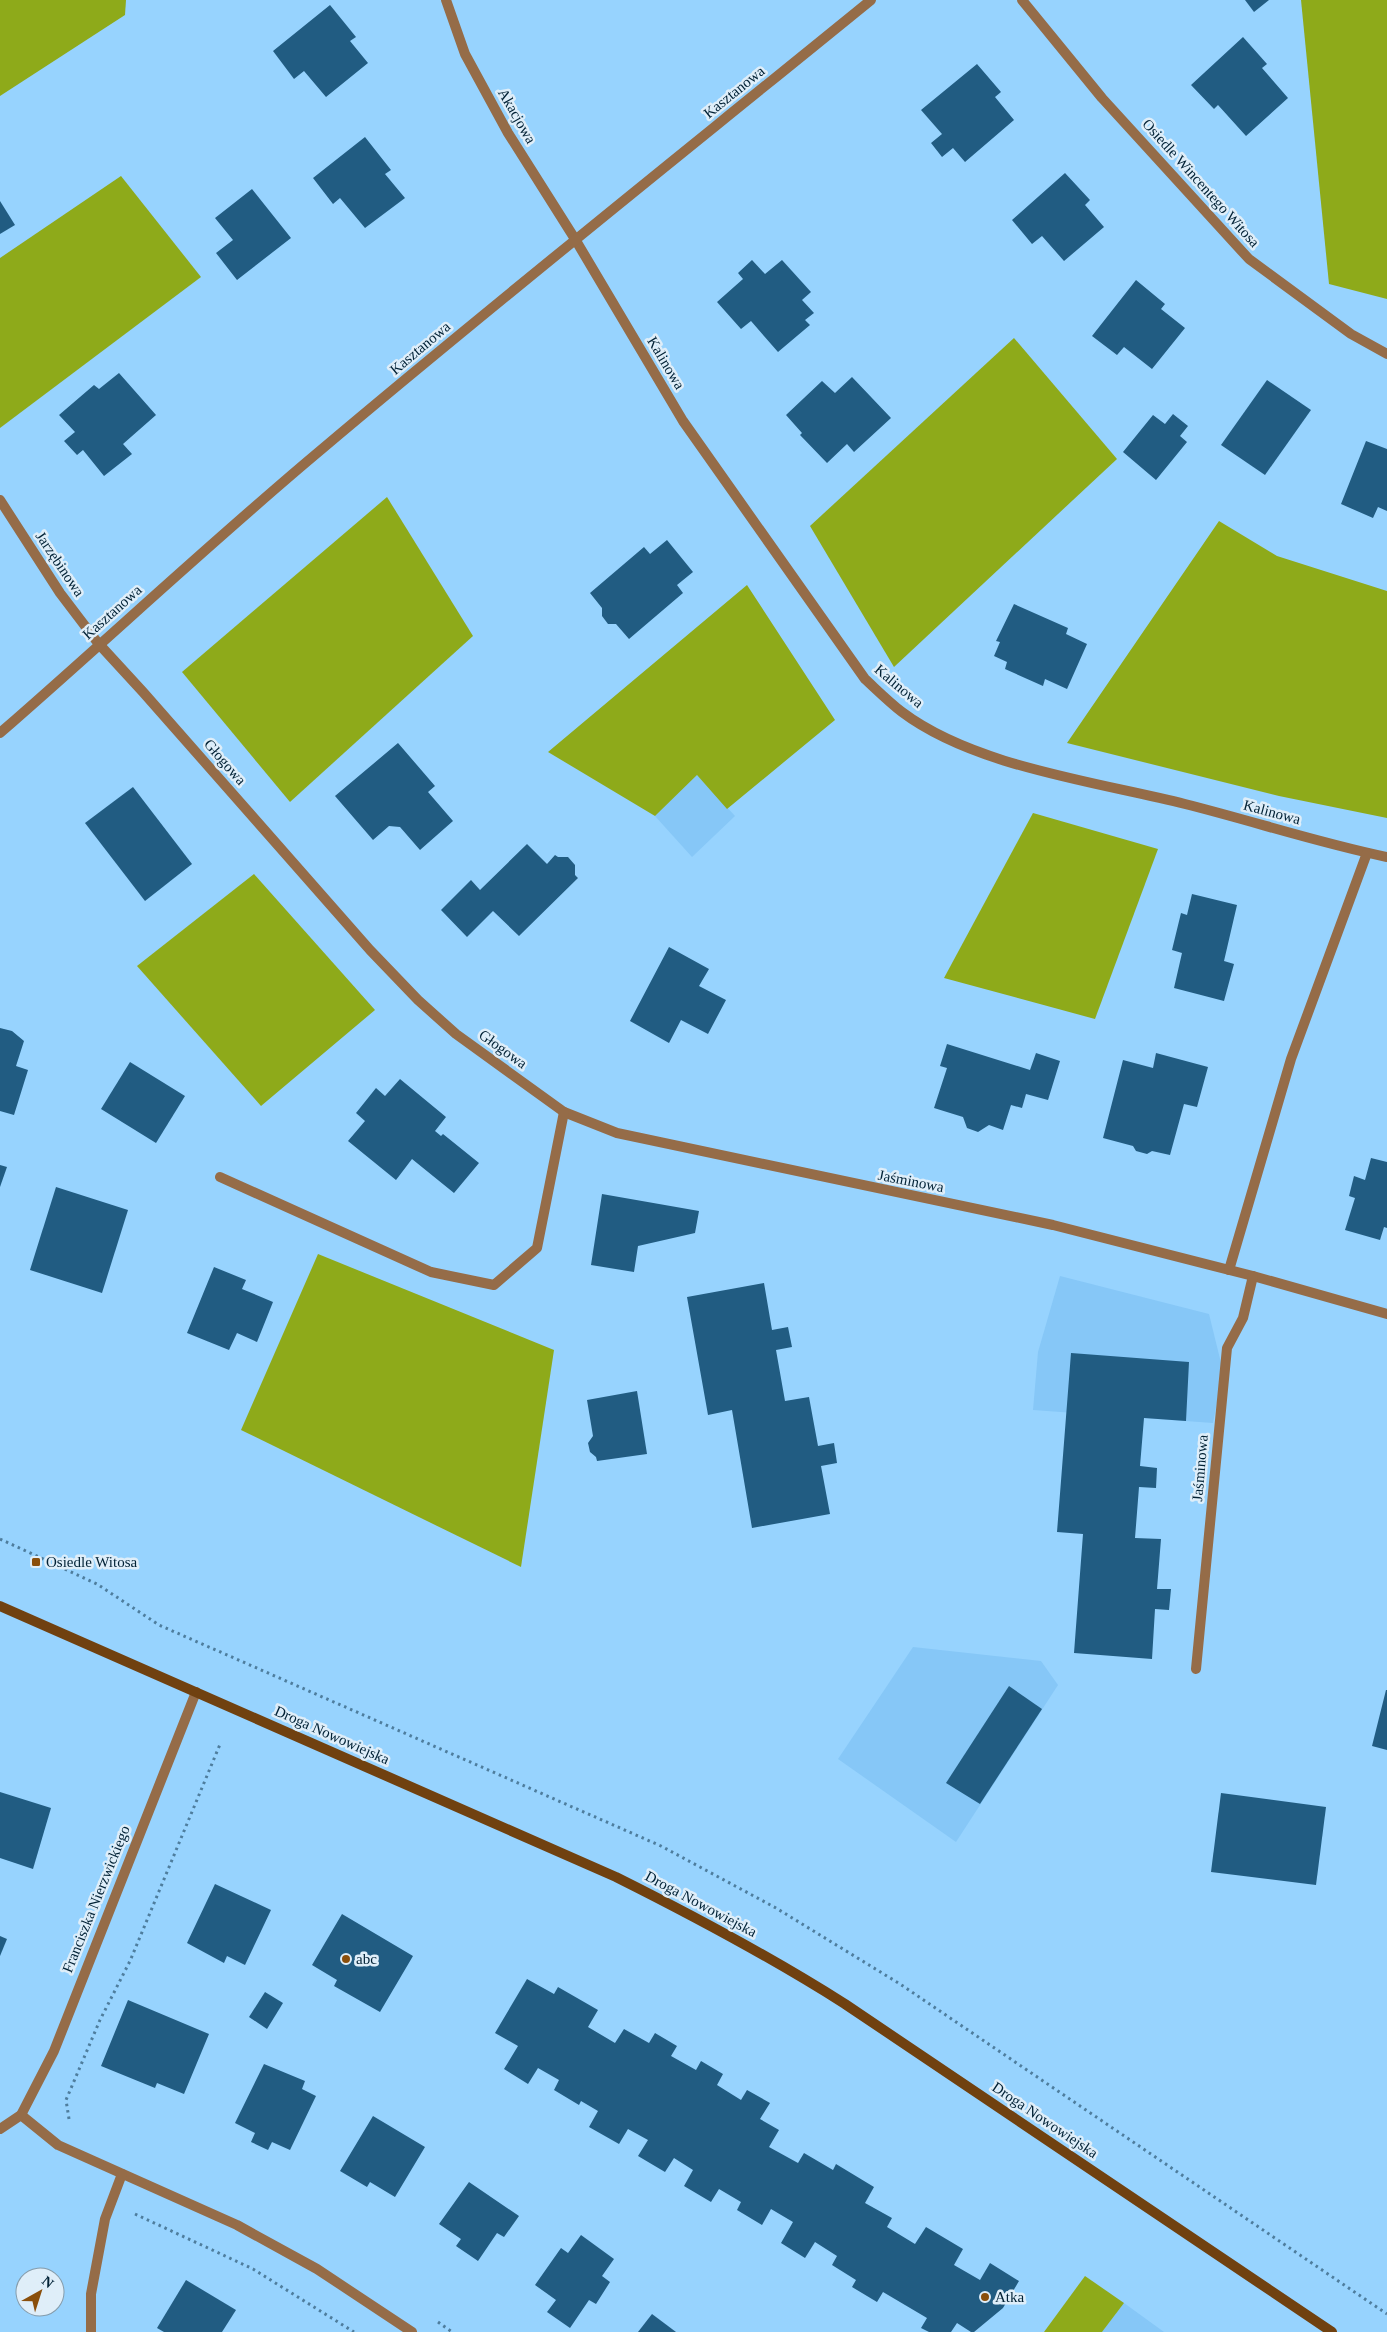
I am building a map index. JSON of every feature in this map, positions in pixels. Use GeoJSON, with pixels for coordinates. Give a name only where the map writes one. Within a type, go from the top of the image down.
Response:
{"type":"FeatureCollection","features":[{"type":"Feature","properties":{"kind":"street","name":"Akacjowa"},"geometry":{"type":"LineString","coordinates":[[446,0],[466,54],[508,133],[575,239]]}},
{"type":"Feature","properties":{"kind":"street","name":"Kasztanowa"},"geometry":{"type":"LineString","coordinates":[[0,733],[98,643],[320,450],[575,239],[871,0]]}},
{"type":"Feature","properties":{"kind":"street","name":"Osiedle Wincentego Witosa"},"geometry":{"type":"LineString","coordinates":[[1022,0],[1102,98],[1250,259],[1351,334],[1387,354]]}},
{"type":"Feature","properties":{"kind":"street","name":"Kalinowa"},"geometry":{"type":"LineString","coordinates":[[575,239],[683,421],[865,680],[903,712],[944,737],[990,756],[1062,776],[1186,804],[1387,858]]}},
{"type":"Feature","properties":{"kind":"street","name":"Jarzębinowa"},"geometry":{"type":"LineString","coordinates":[[0,500],[60,593],[98,643]]}},
{"type":"Feature","properties":{"kind":"street","name":"Głogowa"},"geometry":{"type":"LineString","coordinates":[[98,643],[144,692],[370,950],[418,1000],[456,1034],[564,1112]]}},
{"type":"Feature","properties":{"kind":"street"},"geometry":{"type":"LineString","coordinates":[[1229,1270],[1291,1059],[1367,853]]}},
{"type":"Feature","properties":{"kind":"street"},"geometry":{"type":"LineString","coordinates":[[220,1177],[431,1272],[494,1285],[537,1248],[564,1112]]}},
{"type":"Feature","properties":{"kind":"street","name":"Jaśminowa"},"geometry":{"type":"LineString","coordinates":[[564,1112],[617,1133],[1053,1225],[1253,1276],[1387,1314]]}},
{"type":"Feature","properties":{"kind":"street","name":"Jaśminowa"},"geometry":{"type":"LineString","coordinates":[[1196,1669],[1227,1348],[1243,1318],[1253,1276]]}},
{"type":"Feature","properties":{"kind":"street","name":"Droga Nowowiejska"},"geometry":{"type":"LineString","coordinates":[[0,1606],[616,1877],[706,1922],[791,1970],[900,2040],[1332,2332]]}},
{"type":"Feature","properties":{"kind":"street","name":"Franciszka Nierzwickiego"},"geometry":{"type":"LineString","coordinates":[[0,2129],[21,2115],[54,2051],[196,1692]]}},
{"type":"Feature","properties":{"kind":"street"},"geometry":{"type":"LineString","coordinates":[[21,2115],[58,2145],[237,2225],[317,2268],[412,2332]]}},
{"type":"Feature","properties":{"kind":"street"},"geometry":{"type":"LineString","coordinates":[[91,2332],[91,2294],[105,2219],[122,2174]]}},
{"type":"Feature","properties":{"kind":"path"},"geometry":{"type":"LineString","coordinates":[[70,2122],[66,2100],[100,2020],[130,1961],[221,1742]]}},
{"type":"Feature","properties":{"kind":"path"},"geometry":{"type":"LineString","coordinates":[[111,2203],[253,2269],[354,2332]]}},
{"type":"Feature","properties":{"kind":"path"},"geometry":{"type":"LineString","coordinates":[[436,2321],[452,2332]]}},
{"type":"Feature","properties":{"kind":"shaded area"},"geometry":{"type":"Polygon","coordinates":[[[697,775],[735,816],[692,857],[655,816],[697,775]]]}},
{"type":"Feature","properties":{"kind":"shaded area"},"geometry":{"type":"Polygon","coordinates":[[[1060,1276],[1209,1314],[1223,1371],[1213,1423],[1033,1410],[1038,1352],[1060,1276]]]}},
{"type":"Feature","properties":{"kind":"shaded area"},"geometry":{"type":"Polygon","coordinates":[[[913,1647],[1041,1661],[1058,1685],[956,1842],[838,1759],[913,1647]]]}},
{"type":"Feature","properties":{"kind":"shaded area"},"geometry":{"type":"Polygon","coordinates":[[[1124,2303],[1164,2332],[1102,2332],[1124,2303]]]}},
{"type":"Feature","properties":{"kind":"green space"},"geometry":{"type":"Polygon","coordinates":[[[0,0],[126,0],[125,15],[0,96],[0,0]]]}},
{"type":"Feature","properties":{"kind":"green space"},"geometry":{"type":"Polygon","coordinates":[[[1301,0],[1387,0],[1387,299],[1329,284],[1301,0]]]}},
{"type":"Feature","properties":{"kind":"green space"},"geometry":{"type":"Polygon","coordinates":[[[121,176],[201,277],[0,428],[0,258],[121,176]]]}},
{"type":"Feature","properties":{"kind":"green space"},"geometry":{"type":"Polygon","coordinates":[[[1014,338],[1117,459],[894,667],[810,526],[1014,338]]]}},
{"type":"Feature","properties":{"kind":"green space"},"geometry":{"type":"Polygon","coordinates":[[[387,497],[473,636],[290,802],[182,672],[387,497]]]}},
{"type":"Feature","properties":{"kind":"green space"},"geometry":{"type":"Polygon","coordinates":[[[1219,521],[1277,556],[1387,591],[1387,818],[1279,796],[1067,743],[1219,521]]]}},
{"type":"Feature","properties":{"kind":"green space"},"geometry":{"type":"Polygon","coordinates":[[[747,585],[835,720],[727,809],[697,775],[655,816],[548,752],[747,585]]]}},
{"type":"Feature","properties":{"kind":"green space"},"geometry":{"type":"Polygon","coordinates":[[[1033,813],[1158,849],[1095,1019],[944,978],[1033,813]]]}},
{"type":"Feature","properties":{"kind":"green space"},"geometry":{"type":"Polygon","coordinates":[[[254,874],[375,1010],[261,1106],[137,966],[254,874]]]}},
{"type":"Feature","properties":{"kind":"green space"},"geometry":{"type":"Polygon","coordinates":[[[318,1254],[554,1350],[521,1567],[241,1430],[318,1254]]]}},
{"type":"Feature","properties":{"kind":"green space"},"geometry":{"type":"Polygon","coordinates":[[[1085,2276],[1124,2303],[1102,2332],[1044,2332],[1085,2276]]]}},
{"type":"Feature","properties":{"kind":"building"},"geometry":{"type":"Polygon","coordinates":[[[1245,0],[1269,0],[1254,12],[1245,0]]]}},
{"type":"Feature","properties":{"kind":"building"},"geometry":{"type":"Polygon","coordinates":[[[330,5],[356,37],[350,41],[368,63],[326,97],[304,71],[294,79],[273,51],[330,5]]]}},
{"type":"Feature","properties":{"kind":"building"},"geometry":{"type":"Polygon","coordinates":[[[1243,37],[1267,64],[1262,68],[1288,98],[1246,136],[1218,105],[1214,109],[1191,85],[1243,37]]]}},
{"type":"Feature","properties":{"kind":"building"},"geometry":{"type":"Polygon","coordinates":[[[977,64],[1001,92],[995,97],[1014,120],[965,162],[953,148],[942,157],[931,143],[942,134],[921,110],[977,64]]]}},
{"type":"Feature","properties":{"kind":"building"},"geometry":{"type":"Polygon","coordinates":[[[365,137],[391,170],[385,174],[405,198],[365,228],[340,198],[333,204],[313,178],[365,137]]]}},
{"type":"Feature","properties":{"kind":"building"},"geometry":{"type":"Polygon","coordinates":[[[1065,173],[1090,200],[1085,205],[1104,227],[1064,261],[1042,236],[1032,244],[1012,220],[1065,173]]]}},
{"type":"Feature","properties":{"kind":"building"},"geometry":{"type":"Polygon","coordinates":[[[252,189],[291,238],[237,280],[216,253],[233,240],[215,218],[252,189]]]}},
{"type":"Feature","properties":{"kind":"building"},"geometry":{"type":"Polygon","coordinates":[[[0,201],[15,225],[0,234],[0,201]]]}},
{"type":"Feature","properties":{"kind":"building"},"geometry":{"type":"Polygon","coordinates":[[[752,260],[765,274],[782,260],[811,292],[802,300],[814,313],[805,320],[810,325],[778,352],[751,321],[741,329],[717,302],[743,279],[738,273],[752,260]]]}},
{"type":"Feature","properties":{"kind":"building"},"geometry":{"type":"Polygon","coordinates":[[[1136,280],[1165,304],[1161,309],[1185,328],[1152,369],[1124,347],[1117,355],[1092,336],[1136,280]]]}},
{"type":"Feature","properties":{"kind":"building"},"geometry":{"type":"Polygon","coordinates":[[[119,373],[156,415],[123,444],[132,454],[104,476],[83,450],[77,455],[64,441],[75,432],[59,415],[94,385],[99,389],[119,373]]]}},
{"type":"Feature","properties":{"kind":"building"},"geometry":{"type":"Polygon","coordinates":[[[852,377],[891,418],[854,452],[847,444],[827,463],[800,435],[802,433],[786,415],[822,381],[835,393],[852,377]]]}},
{"type":"Feature","properties":{"kind":"building"},"geometry":{"type":"Polygon","coordinates":[[[1267,380],[1311,410],[1265,475],[1221,445],[1267,380]]]}},
{"type":"Feature","properties":{"kind":"building"},"geometry":{"type":"Polygon","coordinates":[[[1173,414],[1188,426],[1180,436],[1187,442],[1156,480],[1123,452],[1153,415],[1165,424],[1173,414]]]}},
{"type":"Feature","properties":{"kind":"building"},"geometry":{"type":"Polygon","coordinates":[[[1366,441],[1387,449],[1387,511],[1378,507],[1373,518],[1341,504],[1366,441]]]}},
{"type":"Feature","properties":{"kind":"building"},"geometry":{"type":"Polygon","coordinates":[[[667,540],[693,572],[677,585],[683,593],[629,639],[616,624],[608,624],[602,616],[602,608],[590,593],[644,547],[650,554],[667,540]]]}},
{"type":"Feature","properties":{"kind":"building"},"geometry":{"type":"Polygon","coordinates":[[[1014,604],[1068,628],[1066,634],[1087,644],[1067,689],[1045,679],[1043,686],[1005,669],[1007,662],[994,656],[1000,642],[996,641],[1014,604]]]}},
{"type":"Feature","properties":{"kind":"building"},"geometry":{"type":"Polygon","coordinates":[[[398,743],[435,786],[428,792],[453,821],[420,850],[400,827],[389,826],[373,840],[335,796],[398,743]]]}},
{"type":"Feature","properties":{"kind":"building"},"geometry":{"type":"Polygon","coordinates":[[[133,787],[192,864],[145,901],[85,823],[133,787]]]}},
{"type":"Feature","properties":{"kind":"building"},"geometry":{"type":"Polygon","coordinates":[[[527,844],[547,864],[555,855],[558,857],[568,857],[575,865],[575,875],[578,878],[519,936],[493,911],[467,937],[441,910],[471,880],[480,890],[527,844]]]}},
{"type":"Feature","properties":{"kind":"building"},"geometry":{"type":"Polygon","coordinates":[[[1192,894],[1237,905],[1224,961],[1234,964],[1224,1001],[1174,988],[1182,953],[1172,950],[1181,913],[1187,915],[1192,894]]]}},
{"type":"Feature","properties":{"kind":"building"},"geometry":{"type":"Polygon","coordinates":[[[669,947],[709,969],[699,986],[726,1000],[708,1034],[681,1020],[669,1043],[630,1021],[669,947]]]}},
{"type":"Feature","properties":{"kind":"building"},"geometry":{"type":"Polygon","coordinates":[[[0,1028],[12,1031],[24,1041],[16,1066],[28,1070],[14,1115],[0,1111],[0,1028]]]}},
{"type":"Feature","properties":{"kind":"building"},"geometry":{"type":"Polygon","coordinates":[[[947,1044],[1030,1070],[1036,1053],[1060,1061],[1048,1100],[1026,1094],[1022,1108],[1011,1105],[1003,1130],[989,1125],[978,1132],[967,1128],[963,1117],[934,1108],[947,1068],[940,1066],[947,1044]]]}},
{"type":"Feature","properties":{"kind":"building"},"geometry":{"type":"Polygon","coordinates":[[[1156,1053],[1208,1067],[1197,1107],[1184,1104],[1170,1155],[1152,1151],[1147,1154],[1136,1151],[1133,1146],[1103,1138],[1123,1060],[1153,1068],[1156,1053]]]}},
{"type":"Feature","properties":{"kind":"building"},"geometry":{"type":"Polygon","coordinates":[[[130,1062],[185,1096],[156,1143],[101,1109],[130,1062]]]}},
{"type":"Feature","properties":{"kind":"building"},"geometry":{"type":"Polygon","coordinates":[[[400,1079],[446,1117],[435,1131],[441,1136],[443,1134],[479,1163],[454,1193],[412,1159],[396,1180],[348,1141],[365,1121],[356,1113],[376,1088],[385,1096],[400,1079]]]}},
{"type":"Feature","properties":{"kind":"building"},"geometry":{"type":"Polygon","coordinates":[[[1371,1158],[1387,1162],[1387,1228],[1384,1227],[1380,1240],[1345,1230],[1355,1198],[1349,1196],[1354,1176],[1365,1180],[1371,1158]]]}},
{"type":"Feature","properties":{"kind":"building"},"geometry":{"type":"Polygon","coordinates":[[[0,1165],[7,1167],[0,1187],[0,1165]]]}},
{"type":"Feature","properties":{"kind":"building"},"geometry":{"type":"Polygon","coordinates":[[[56,1187],[128,1210],[102,1293],[30,1270],[56,1187]]]}},
{"type":"Feature","properties":{"kind":"building"},"geometry":{"type":"Polygon","coordinates":[[[602,1194],[699,1211],[695,1233],[638,1246],[634,1272],[591,1265],[602,1194]]]}},
{"type":"Feature","properties":{"kind":"building"},"geometry":{"type":"Polygon","coordinates":[[[214,1267],[246,1280],[242,1289],[273,1302],[257,1342],[237,1333],[229,1350],[187,1333],[214,1267]]]}},
{"type":"Feature","properties":{"kind":"building"},"geometry":{"type":"Polygon","coordinates":[[[764,1283],[772,1330],[788,1327],[792,1347],[776,1350],[785,1401],[809,1397],[818,1446],[834,1443],[837,1463],[821,1466],[830,1514],[752,1528],[732,1410],[708,1415],[687,1297],[764,1283]]]}},
{"type":"Feature","properties":{"kind":"building"},"geometry":{"type":"Polygon","coordinates":[[[1071,1353],[1189,1362],[1186,1421],[1144,1418],[1140,1466],[1157,1468],[1156,1488],[1139,1487],[1135,1538],[1161,1539],[1157,1589],[1171,1589],[1169,1610],[1155,1609],[1152,1659],[1074,1653],[1083,1534],[1057,1532],[1071,1353]]]}},
{"type":"Feature","properties":{"kind":"building"},"geometry":{"type":"Polygon","coordinates":[[[637,1391],[647,1454],[597,1461],[596,1457],[590,1452],[588,1443],[593,1436],[587,1400],[637,1391]]]}},
{"type":"Feature","properties":{"kind":"building"},"geometry":{"type":"Polygon","coordinates":[[[1009,1686],[1042,1709],[980,1804],[946,1783],[1009,1686]]]}},
{"type":"Feature","properties":{"kind":"building"},"geometry":{"type":"Polygon","coordinates":[[[1387,1690],[1387,1750],[1372,1746],[1387,1690]]]}},
{"type":"Feature","properties":{"kind":"building"},"geometry":{"type":"Polygon","coordinates":[[[0,1792],[51,1808],[33,1869],[0,1858],[0,1792]]]}},
{"type":"Feature","properties":{"kind":"building"},"geometry":{"type":"Polygon","coordinates":[[[1221,1793],[1326,1807],[1316,1885],[1211,1872],[1221,1793]]]}},
{"type":"Feature","properties":{"kind":"building"},"geometry":{"type":"Polygon","coordinates":[[[215,1884],[271,1910],[245,1965],[227,1956],[224,1963],[187,1943],[215,1884]]]}},
{"type":"Feature","properties":{"kind":"building"},"geometry":{"type":"Polygon","coordinates":[[[342,1914],[413,1956],[380,2012],[334,1986],[337,1980],[312,1965],[342,1914]]]}},
{"type":"Feature","properties":{"kind":"building"},"geometry":{"type":"Polygon","coordinates":[[[0,1936],[7,1939],[0,1956],[0,1936]]]}},
{"type":"Feature","properties":{"kind":"building"},"geometry":{"type":"Polygon","coordinates":[[[527,1979],[554,1994],[558,1987],[598,2010],[588,2027],[615,2043],[624,2029],[649,2043],[655,2033],[677,2046],[671,2056],[696,2070],[701,2061],[723,2074],[717,2085],[741,2100],[747,2090],[770,2103],[760,2119],[779,2130],[769,2147],[798,2163],[804,2153],[833,2170],[836,2164],[874,2187],[865,2203],[892,2218],[887,2227],[915,2244],[926,2227],[963,2249],[954,2265],[980,2280],[990,2263],[1019,2281],[1003,2308],[974,2332],[957,2323],[951,2332],[929,2332],[921,2328],[927,2318],[883,2292],[877,2302],[852,2287],[856,2280],[832,2265],[837,2256],[815,2242],[805,2258],[781,2243],[793,2222],[771,2209],[762,2225],[737,2210],[741,2202],[719,2189],[711,2202],[684,2186],[693,2170],[674,2158],[665,2172],[638,2156],[648,2140],[628,2129],[619,2144],[589,2127],[598,2111],[581,2101],[579,2105],[554,2090],[559,2080],[538,2068],[528,2084],[504,2069],[518,2046],[495,2033],[527,1979]]]}},
{"type":"Feature","properties":{"kind":"building"},"geometry":{"type":"Polygon","coordinates":[[[265,1992],[283,2003],[267,2029],[249,2017],[265,1992]]]}},
{"type":"Feature","properties":{"kind":"building"},"geometry":{"type":"Polygon","coordinates":[[[128,2000],[209,2034],[184,2094],[157,2083],[155,2088],[101,2066],[128,2000]]]}},
{"type":"Feature","properties":{"kind":"building"},"geometry":{"type":"Polygon","coordinates":[[[264,2064],[305,2081],[302,2089],[316,2096],[290,2150],[272,2142],[268,2150],[251,2142],[255,2133],[235,2123],[264,2064]]]}},
{"type":"Feature","properties":{"kind":"building"},"geometry":{"type":"Polygon","coordinates":[[[373,2116],[425,2147],[395,2197],[370,2182],[367,2187],[340,2171],[373,2116]]]}},
{"type":"Feature","properties":{"kind":"building"},"geometry":{"type":"Polygon","coordinates":[[[469,2182],[519,2216],[504,2237],[497,2233],[478,2261],[456,2246],[461,2239],[439,2224],[469,2182]]]}},
{"type":"Feature","properties":{"kind":"building"},"geometry":{"type":"Polygon","coordinates":[[[581,2235],[614,2259],[602,2276],[610,2282],[596,2304],[589,2300],[570,2328],[547,2312],[556,2300],[535,2285],[561,2248],[568,2253],[581,2235]]]}},
{"type":"Feature","properties":{"kind":"building"},"geometry":{"type":"Polygon","coordinates":[[[186,2280],[236,2310],[222,2332],[164,2332],[157,2328],[186,2280]]]}},
{"type":"Feature","properties":{"kind":"building"},"geometry":{"type":"Polygon","coordinates":[[[652,2314],[676,2332],[638,2332],[652,2314]]]}},
{"type":"Feature","properties":{"kind":"place","name":"Osiedle Witosa"},"geometry":{"type":"Point","coordinates":[36,1562]}},
{"type":"Feature","properties":{"kind":"place","name":"abc"},"geometry":{"type":"Point","coordinates":[346,1959]}},
{"type":"Feature","properties":{"kind":"place","name":"Atka"},"geometry":{"type":"Point","coordinates":[985,2297]}}]}
